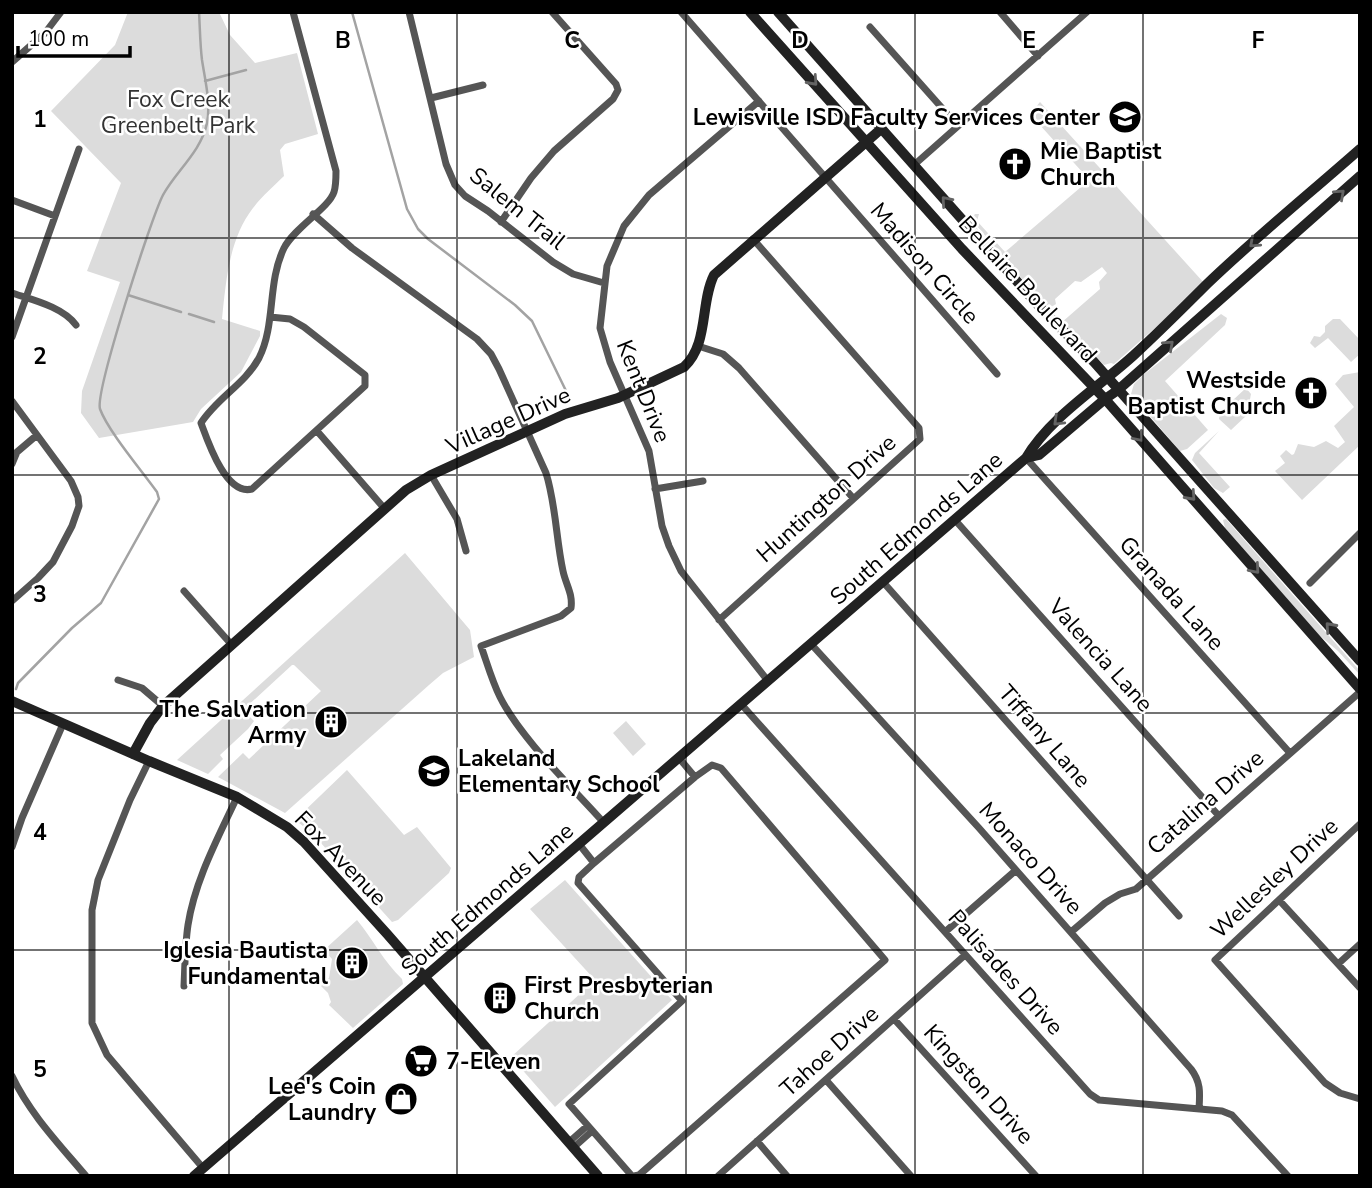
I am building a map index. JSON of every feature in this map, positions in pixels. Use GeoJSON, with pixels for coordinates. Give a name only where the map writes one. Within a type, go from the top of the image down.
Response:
{"type":"FeatureCollection","features":[{"type":"Feature","properties":{"kind":"main road","name":"Bellaire Boulevard"},"geometry":{"type":"LineString","coordinates":[[750,12],[962,249],[1105,399],[1360,690]]}},
{"type":"Feature","properties":{"kind":"main road","name":"Bellaire Boulevard"},"geometry":{"type":"LineString","coordinates":[[778,12],[1360,661]]}},
{"type":"Feature","properties":{"kind":"main road"},"geometry":{"type":"LineString","coordinates":[[698,346],[708,291],[714,275],[881,129]]}},
{"type":"Feature","properties":{"kind":"main road","name":"South Edmonds Lane"},"geometry":{"type":"LineString","coordinates":[[194,1176],[1026,458],[1035,443],[1178,315],[1207,284],[1360,149]]}},
{"type":"Feature","properties":{"kind":"main road"},"geometry":{"type":"LineString","coordinates":[[899,178],[914,165]]}},
{"type":"Feature","properties":{"kind":"main road","name":"South Edmonds Lane"},"geometry":{"type":"LineString","coordinates":[[1026,458],[1039,456],[1118,390],[1360,176]]}},
{"type":"Feature","properties":{"kind":"main road"},"geometry":{"type":"LineString","coordinates":[[1292,209],[1306,224]]}},
{"type":"Feature","properties":{"kind":"main road"},"geometry":{"type":"LineString","coordinates":[[1207,284],[1221,299]]}},
{"type":"Feature","properties":{"kind":"main road","name":"Village Drive"},"geometry":{"type":"LineString","coordinates":[[133,754],[163,706],[406,490],[431,475],[527,430],[572,411],[626,395],[680,370],[689,363],[698,346]]}},
{"type":"Feature","properties":{"kind":"main road"},"geometry":{"type":"LineString","coordinates":[[1210,518],[1222,507]]}},
{"type":"Feature","properties":{"kind":"main road","name":"Fox Avenue"},"geometry":{"type":"LineString","coordinates":[[12,701],[237,797],[283,824],[304,842],[598,1176]]}},
{"type":"Feature","properties":{"kind":"street"},"geometry":{"type":"LineString","coordinates":[[12,62],[45,33],[61,12]]}},
{"type":"Feature","properties":{"kind":"street"},"geometry":{"type":"LineString","coordinates":[[270,317],[290,319],[304,327],[365,375],[365,386],[252,489],[246,491],[235,487],[221,469],[201,423],[248,375],[258,360],[267,341],[270,317],[277,264],[286,245],[313,214],[327,204],[334,193],[336,171],[293,12]]}},
{"type":"Feature","properties":{"kind":"street","name":"Salem Trail"},"geometry":{"type":"LineString","coordinates":[[409,12],[446,164],[455,185],[465,196],[553,262],[573,274],[604,283]]}},
{"type":"Feature","properties":{"kind":"street"},"geometry":{"type":"LineString","coordinates":[[501,222],[531,178],[554,151],[613,99],[618,90],[616,84],[552,12]]}},
{"type":"Feature","properties":{"kind":"street","name":"Madison Circle"},"geometry":{"type":"LineString","coordinates":[[681,12],[997,374]]}},
{"type":"Feature","properties":{"kind":"street"},"geometry":{"type":"LineString","coordinates":[[1000,12],[1038,56]]}},
{"type":"Feature","properties":{"kind":"street"},"geometry":{"type":"LineString","coordinates":[[914,165],[1087,12]]}},
{"type":"Feature","properties":{"kind":"street"},"geometry":{"type":"LineString","coordinates":[[870,27],[958,126]]}},
{"type":"Feature","properties":{"kind":"street"},"geometry":{"type":"LineString","coordinates":[[431,98],[482,85]]}},
{"type":"Feature","properties":{"kind":"street","name":"Kent Drive"},"geometry":{"type":"LineString","coordinates":[[759,101],[649,195],[624,226],[612,253],[604,283],[600,328],[610,362],[649,451],[662,526],[669,547],[681,572],[768,681]]}},
{"type":"Feature","properties":{"kind":"street"},"geometry":{"type":"LineString","coordinates":[[12,337],[79,149]]}},
{"type":"Feature","properties":{"kind":"street"},"geometry":{"type":"LineString","coordinates":[[12,200],[55,216]]}},
{"type":"Feature","properties":{"kind":"street"},"geometry":{"type":"LineString","coordinates":[[313,214],[352,248],[477,339],[491,354],[499,369],[550,487],[564,574],[573,597],[571,608],[561,616],[481,646],[509,712],[604,823]]}},
{"type":"Feature","properties":{"kind":"street","name":"Huntington Drive"},"geometry":{"type":"LineString","coordinates":[[719,620],[920,439],[919,428],[753,239]]}},
{"type":"Feature","properties":{"kind":"street"},"geometry":{"type":"LineString","coordinates":[[12,293],[67,316],[76,325]]}},
{"type":"Feature","properties":{"kind":"street"},"geometry":{"type":"LineString","coordinates":[[698,346],[723,354],[739,368],[853,498]]}},
{"type":"Feature","properties":{"kind":"street"},"geometry":{"type":"LineString","coordinates":[[12,401],[71,481],[79,506],[53,562],[12,600]]}},
{"type":"Feature","properties":{"kind":"street"},"geometry":{"type":"LineString","coordinates":[[317,431],[384,508]]}},
{"type":"Feature","properties":{"kind":"street"},"geometry":{"type":"LineString","coordinates":[[12,464],[17,452],[37,435]]}},
{"type":"Feature","properties":{"kind":"street","name":"Granada Lane"},"geometry":{"type":"LineString","coordinates":[[1026,458],[1290,753]]}},
{"type":"Feature","properties":{"kind":"street"},"geometry":{"type":"LineString","coordinates":[[431,475],[457,519],[466,551]]}},
{"type":"Feature","properties":{"kind":"street"},"geometry":{"type":"LineString","coordinates":[[655,489],[703,481]]}},
{"type":"Feature","properties":{"kind":"street","name":"Valencia Lane"},"geometry":{"type":"LineString","coordinates":[[955,520],[1219,816]]}},
{"type":"Feature","properties":{"kind":"street"},"geometry":{"type":"LineString","coordinates":[[1310,583],[1360,533]]}},
{"type":"Feature","properties":{"kind":"street","name":"Tiffany Lane"},"geometry":{"type":"LineString","coordinates":[[883,582],[1179,916]]}},
{"type":"Feature","properties":{"kind":"street"},"geometry":{"type":"LineString","coordinates":[[184,591],[232,644]]}},
{"type":"Feature","properties":{"kind":"street","name":"Monaco Drive"},"geometry":{"type":"LineString","coordinates":[[811,644],[1071,932],[1198,1079],[1199,1109]]}},
{"type":"Feature","properties":{"kind":"street"},"geometry":{"type":"LineString","coordinates":[[118,680],[142,688],[163,706]]}},
{"type":"Feature","properties":{"kind":"street","name":"Catalina Drive"},"geometry":{"type":"LineString","coordinates":[[1071,932],[1105,903],[1136,889],[1360,690]]}},
{"type":"Feature","properties":{"kind":"street","name":"Palisades Drive"},"geometry":{"type":"LineString","coordinates":[[741,704],[1076,1079],[1099,1100],[1222,1111],[1232,1115],[1288,1176]]}},
{"type":"Feature","properties":{"kind":"street"},"geometry":{"type":"LineString","coordinates":[[12,847],[62,723]]}},
{"type":"Feature","properties":{"kind":"street"},"geometry":{"type":"LineString","coordinates":[[679,758],[695,777]]}},
{"type":"Feature","properties":{"kind":"street"},"geometry":{"type":"LineString","coordinates":[[149,761],[130,800],[98,880],[92,911],[92,1023],[107,1055],[203,1168]]}},
{"type":"Feature","properties":{"kind":"street"},"geometry":{"type":"LineString","coordinates":[[712,765],[722,768],[886,960],[639,1175],[633,1176],[569,1104],[682,1001],[578,883],[579,877],[594,863],[695,777],[712,765]]}},
{"type":"Feature","properties":{"kind":"street"},"geometry":{"type":"LineString","coordinates":[[184,986],[188,925],[198,888],[206,864],[237,797]]}},
{"type":"Feature","properties":{"kind":"street","name":"Wellesley Drive"},"geometry":{"type":"LineString","coordinates":[[1360,824],[1215,960],[1325,1083],[1340,1093],[1360,1099]]}},
{"type":"Feature","properties":{"kind":"street"},"geometry":{"type":"LineString","coordinates":[[579,845],[594,863]]}},
{"type":"Feature","properties":{"kind":"street"},"geometry":{"type":"LineString","coordinates":[[945,933],[1015,871]]}},
{"type":"Feature","properties":{"kind":"street"},"geometry":{"type":"LineString","coordinates":[[1279,900],[1360,988]]}},
{"type":"Feature","properties":{"kind":"street"},"geometry":{"type":"LineString","coordinates":[[1338,964],[1360,944]]}},
{"type":"Feature","properties":{"kind":"street","name":"Tahoe Drive"},"geometry":{"type":"LineString","coordinates":[[718,1176],[965,955]]}},
{"type":"Feature","properties":{"kind":"street","name":"Kingston Drive"},"geometry":{"type":"LineString","coordinates":[[894,1019],[1036,1176]]}},
{"type":"Feature","properties":{"kind":"street"},"geometry":{"type":"LineString","coordinates":[[12,1076],[23,1099],[39,1121],[86,1176]]}},
{"type":"Feature","properties":{"kind":"street"},"geometry":{"type":"LineString","coordinates":[[826,1080],[911,1176]]}},
{"type":"Feature","properties":{"kind":"street"},"geometry":{"type":"LineString","coordinates":[[571,1145],[589,1129]]}},
{"type":"Feature","properties":{"kind":"street"},"geometry":{"type":"LineString","coordinates":[[757,1141],[787,1176]]}},
{"type":"Feature","properties":{"kind":"green space","name":"Fox Creek Greenbelt Park"},"geometry":{"type":"Polygon","coordinates":[[[128,12],[219,12],[230,35],[255,63],[297,53],[318,134],[285,144],[280,150],[284,176],[253,208],[234,247],[227,275],[222,319],[260,331],[260,336],[241,372],[201,409],[193,422],[99,438],[81,413],[82,391],[120,282],[87,271],[121,183],[51,111],[115,45],[128,12]]]}},
{"type":"Feature","properties":{"kind":"green space"},"geometry":{"type":"Polygon","coordinates":[[[1040,102],[1205,284],[1114,364],[1104,365],[1061,323],[1100,289],[1099,282],[1107,273],[1102,267],[1081,282],[1075,281],[1055,299],[1056,304],[1048,309],[971,219],[975,214],[979,214],[977,221],[1005,252],[1081,187],[1077,181],[1079,179],[1084,186],[1093,179],[1086,172],[1084,174],[1030,114],[1040,102]]]}},
{"type":"Feature","properties":{"kind":"green space"},"geometry":{"type":"Polygon","coordinates":[[[1221,314],[1227,318],[1225,325],[1165,381],[1208,430],[1187,449],[1180,451],[1131,394],[1134,384],[1143,375],[1221,314]]]}},
{"type":"Feature","properties":{"kind":"green space"},"geometry":{"type":"Polygon","coordinates":[[[1333,319],[1340,319],[1360,340],[1360,354],[1351,362],[1328,338],[1315,348],[1310,343],[1314,336],[1320,337],[1325,332],[1325,326],[1333,319]]]}},
{"type":"Feature","properties":{"kind":"green space"},"geometry":{"type":"Polygon","coordinates":[[[1360,372],[1360,445],[1302,500],[1275,471],[1285,463],[1280,456],[1286,450],[1294,454],[1298,444],[1314,447],[1326,441],[1338,448],[1345,442],[1334,426],[1354,407],[1335,384],[1343,375],[1360,372]]]}},
{"type":"Feature","properties":{"kind":"green space"},"geometry":{"type":"Polygon","coordinates":[[[1246,388],[1251,394],[1247,415],[1231,430],[1219,419],[1220,412],[1246,388]]]}},
{"type":"Feature","properties":{"kind":"green space"},"geometry":{"type":"Polygon","coordinates":[[[1219,431],[1199,453],[1230,487],[1223,493],[1214,488],[1192,460],[1195,453],[1219,431]]]}},
{"type":"Feature","properties":{"kind":"green space"},"geometry":{"type":"Polygon","coordinates":[[[1226,519],[1360,671],[1360,675],[1319,635],[1225,528],[1223,520],[1226,519]]]}},
{"type":"Feature","properties":{"kind":"green space"},"geometry":{"type":"Polygon","coordinates":[[[405,553],[470,630],[474,657],[443,673],[285,813],[218,777],[243,753],[249,759],[321,691],[294,665],[243,710],[254,721],[220,755],[223,759],[208,774],[177,760],[405,553]]]}},
{"type":"Feature","properties":{"kind":"green space"},"geometry":{"type":"Polygon","coordinates":[[[626,721],[646,744],[633,756],[613,733],[626,721]]]}},
{"type":"Feature","properties":{"kind":"green space"},"geometry":{"type":"Polygon","coordinates":[[[347,770],[404,835],[417,827],[451,868],[449,873],[398,920],[392,922],[311,832],[295,820],[347,770]]]}},
{"type":"Feature","properties":{"kind":"green space"},"geometry":{"type":"Polygon","coordinates":[[[565,880],[672,1000],[555,1107],[511,1057],[595,980],[530,909],[565,880]]]}},
{"type":"Feature","properties":{"kind":"green space"},"geometry":{"type":"Polygon","coordinates":[[[357,920],[402,979],[403,984],[353,1028],[329,1005],[331,1002],[328,993],[321,986],[329,978],[332,959],[324,950],[357,920]]]}},
{"type":"Feature","properties":{"kind":"waterway"},"geometry":{"type":"LineString","coordinates":[[16,689],[18,683],[72,628],[101,603],[159,499],[157,492],[104,418],[100,409],[101,396],[125,304],[157,210],[168,186],[199,143],[207,123],[208,100],[201,54],[199,12]]}},
{"type":"Feature","properties":{"kind":"waterway"},"geometry":{"type":"LineString","coordinates":[[352,12],[407,209],[418,229],[532,321],[569,397]]}},
{"type":"Feature","properties":{"kind":"waterway"},"geometry":{"type":"LineString","coordinates":[[205,81],[246,70]]}},
{"type":"Feature","properties":{"kind":"waterway"},"geometry":{"type":"LineString","coordinates":[[128,295],[181,312]]}},
{"type":"Feature","properties":{"kind":"waterway"},"geometry":{"type":"LineString","coordinates":[[189,314],[214,322]]}},
{"type":"Feature","properties":{"kind":"place","name":"Lewisville ISD Faculty Services Center"},"geometry":{"type":"Point","coordinates":[1125,117]}},
{"type":"Feature","properties":{"kind":"place","name":"Mie Baptist Church"},"geometry":{"type":"Point","coordinates":[1015,164]}},
{"type":"Feature","properties":{"kind":"place","name":"Westside Baptist Church"},"geometry":{"type":"Point","coordinates":[1311,393]}},
{"type":"Feature","properties":{"kind":"place","name":"The Salvation Army"},"geometry":{"type":"Point","coordinates":[331,722]}},
{"type":"Feature","properties":{"kind":"place","name":"Lakeland Elementary School"},"geometry":{"type":"Point","coordinates":[434,771]}},
{"type":"Feature","properties":{"kind":"place","name":"Iglesia Bautista Fundamental"},"geometry":{"type":"Point","coordinates":[352,963]}},
{"type":"Feature","properties":{"kind":"place","name":"First Presbyterian Church"},"geometry":{"type":"Point","coordinates":[500,998]}},
{"type":"Feature","properties":{"kind":"place","name":"7-Eleven"},"geometry":{"type":"Point","coordinates":[421,1061]}},
{"type":"Feature","properties":{"kind":"place","name":"Lee's Coin Laundry"},"geometry":{"type":"Point","coordinates":[401,1099]}}]}
